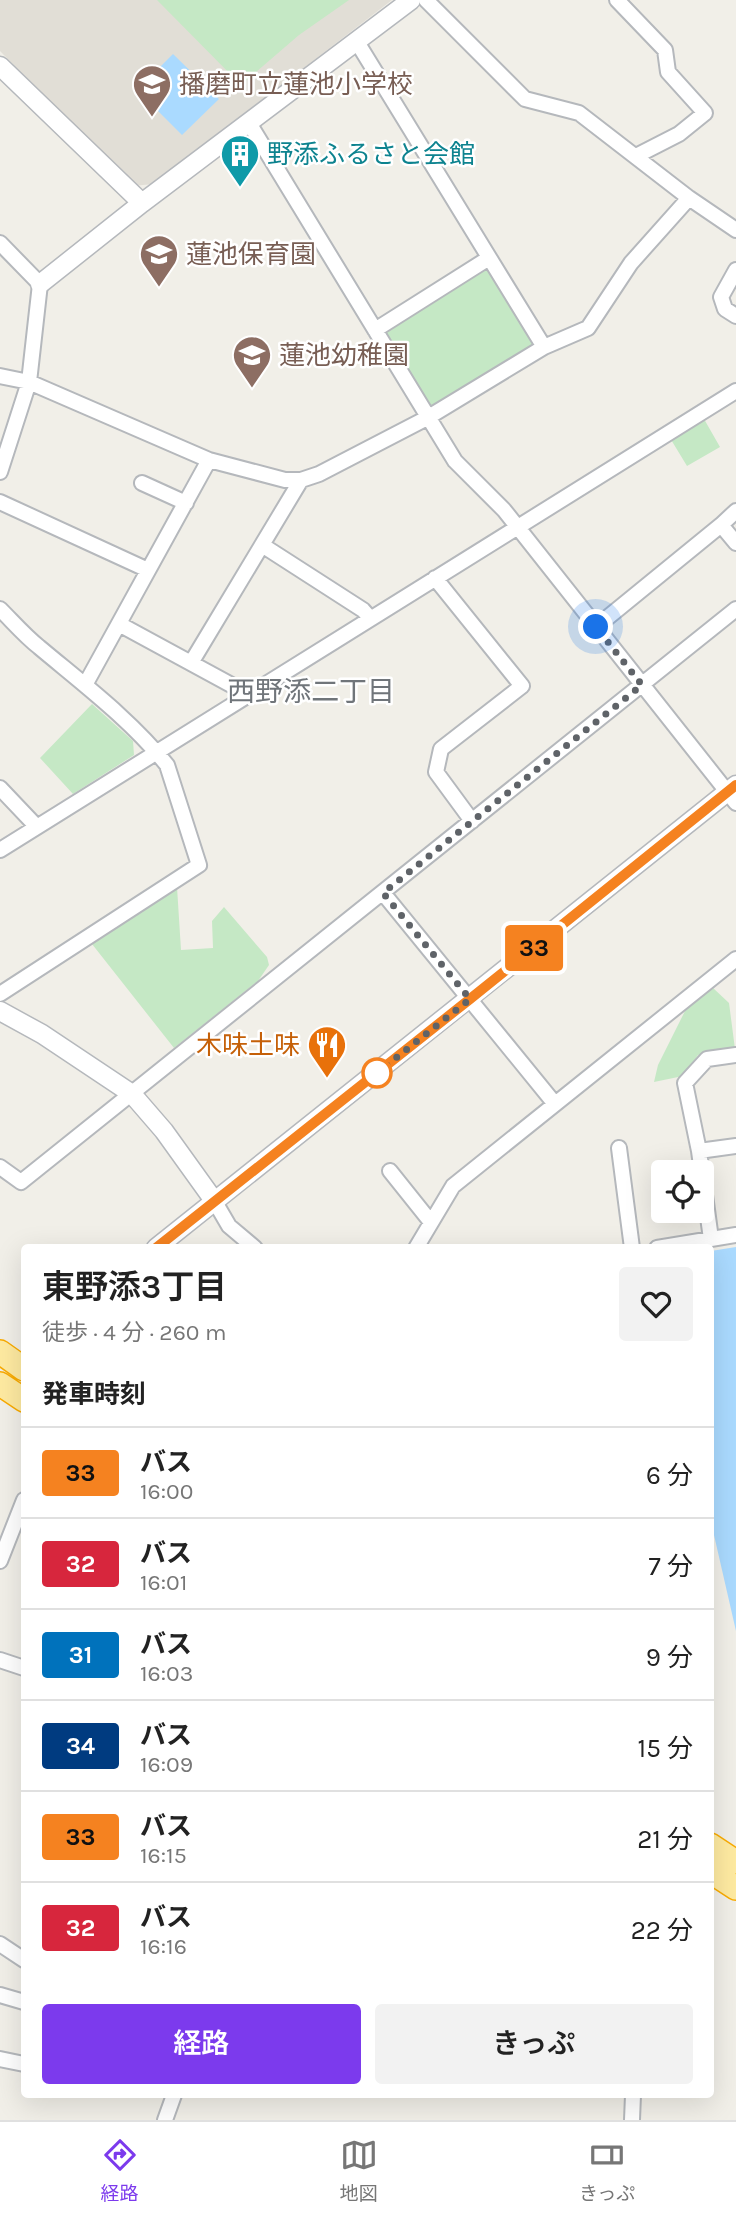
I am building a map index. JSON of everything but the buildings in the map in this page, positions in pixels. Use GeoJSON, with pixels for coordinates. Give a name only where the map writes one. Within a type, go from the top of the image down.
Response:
{"type":"FeatureCollection","features":[{"type":"Feature","properties":{"kind":"highway"},"geometry":{"type":"LineString","coordinates":[[0,1384],[21,1398]]}},
{"type":"Feature","properties":{"kind":"highway"},"geometry":{"type":"LineString","coordinates":[[714,1848],[736,1862]]}},
{"type":"Feature","properties":{"kind":"highway"},"geometry":{"type":"LineString","coordinates":[[714,1874],[736,1888]]}},
{"type":"Feature","properties":{"kind":"street"},"geometry":{"type":"LineString","coordinates":[[0,472],[29,382],[40,284],[142,203],[411,0]]}},
{"type":"Feature","properties":{"kind":"street"},"geometry":{"type":"LineString","coordinates":[[426,0],[525,99],[579,113],[689,198],[736,230]]}},
{"type":"Feature","properties":{"kind":"street"},"geometry":{"type":"LineString","coordinates":[[617,0],[665,50],[668,72],[705,113],[679,134],[636,156]]}},
{"type":"Feature","properties":{"kind":"street"},"geometry":{"type":"LineString","coordinates":[[357,42],[544,347]]}},
{"type":"Feature","properties":{"kind":"street"},"geometry":{"type":"LineString","coordinates":[[0,66],[142,203]]}},
{"type":"Feature","properties":{"kind":"street"},"geometry":{"type":"LineString","coordinates":[[161,1244],[733,793],[642,685],[504,510],[455,461],[249,123]]}},
{"type":"Feature","properties":{"kind":"street"},"geometry":{"type":"LineString","coordinates":[[0,376],[29,382],[209,460],[285,480],[301,480],[319,474],[427,418],[544,347],[588,328],[631,263],[689,198]]}},
{"type":"Feature","properties":{"kind":"street"},"geometry":{"type":"LineString","coordinates":[[0,243],[40,284]]}},
{"type":"Feature","properties":{"kind":"street"},"geometry":{"type":"LineString","coordinates":[[375,330],[489,258]]}},
{"type":"Feature","properties":{"kind":"street"},"geometry":{"type":"LineString","coordinates":[[736,270],[721,297],[725,309],[736,316]]}},
{"type":"Feature","properties":{"kind":"street"},"geometry":{"type":"LineString","coordinates":[[0,850],[736,391]]}},
{"type":"Feature","properties":{"kind":"street"},"geometry":{"type":"LineString","coordinates":[[85,685],[209,460]]}},
{"type":"Feature","properties":{"kind":"street"},"geometry":{"type":"LineString","coordinates":[[191,663],[301,480]]}},
{"type":"Feature","properties":{"kind":"street"},"geometry":{"type":"LineString","coordinates":[[142,483],[186,503]]}},
{"type":"Feature","properties":{"kind":"street"},"geometry":{"type":"LineString","coordinates":[[0,502],[148,570]]}},
{"type":"Feature","properties":{"kind":"street"},"geometry":{"type":"LineString","coordinates":[[596,627],[736,510]]}},
{"type":"Feature","properties":{"kind":"street"},"geometry":{"type":"LineString","coordinates":[[721,524],[736,543]]}},
{"type":"Feature","properties":{"kind":"street"},"geometry":{"type":"LineString","coordinates":[[262,545],[363,610],[370,618]]}},
{"type":"Feature","properties":{"kind":"street"},"geometry":{"type":"LineString","coordinates":[[435,578],[522,686],[441,750],[436,772],[472,821]]}},
{"type":"Feature","properties":{"kind":"street"},"geometry":{"type":"LineString","coordinates":[[0,609],[157,752],[167,765],[199,865],[0,994]]}},
{"type":"Feature","properties":{"kind":"street"},"geometry":{"type":"LineString","coordinates":[[0,1167],[21,1182],[736,609]]}},
{"type":"Feature","properties":{"kind":"street"},"geometry":{"type":"LineString","coordinates":[[119,624],[235,687],[242,698]]}},
{"type":"Feature","properties":{"kind":"street"},"geometry":{"type":"LineString","coordinates":[[0,788],[37,827]]}},
{"type":"Feature","properties":{"kind":"street"},"geometry":{"type":"LineString","coordinates":[[383,893],[555,1104]]}},
{"type":"Feature","properties":{"kind":"street"},"geometry":{"type":"LineString","coordinates":[[418,1244],[453,1186],[736,959]]}},
{"type":"Feature","properties":{"kind":"street"},"geometry":{"type":"LineString","coordinates":[[0,1011],[42,1034],[132,1094],[164,1131],[229,1226],[250,1244]]}},
{"type":"Feature","properties":{"kind":"street"},"geometry":{"type":"LineString","coordinates":[[711,1239],[699,1152],[685,1083],[707,1059],[736,1055]]}},
{"type":"Feature","properties":{"kind":"street"},"geometry":{"type":"LineString","coordinates":[[699,1152],[736,1146]]}},
{"type":"Feature","properties":{"kind":"street"},"geometry":{"type":"LineString","coordinates":[[619,1148],[631,1244]]}},
{"type":"Feature","properties":{"kind":"street"},"geometry":{"type":"LineString","coordinates":[[390,1171],[430,1221]]}},
{"type":"Feature","properties":{"kind":"street"},"geometry":{"type":"LineString","coordinates":[[681,1244],[736,1235]]}},
{"type":"Feature","properties":{"kind":"street"},"geometry":{"type":"LineString","coordinates":[[0,1561],[21,1508]]}},
{"type":"Feature","properties":{"kind":"street"},"geometry":{"type":"LineString","coordinates":[[0,1660],[21,1667]]}},
{"type":"Feature","properties":{"kind":"street"},"geometry":{"type":"LineString","coordinates":[[0,1944],[21,1958]]}},
{"type":"Feature","properties":{"kind":"street"},"geometry":{"type":"LineString","coordinates":[[0,1995],[21,2001]]}},
{"type":"Feature","properties":{"kind":"street"},"geometry":{"type":"LineString","coordinates":[[0,2059],[21,2063]]}},
{"type":"Feature","properties":{"kind":"street"},"geometry":{"type":"LineString","coordinates":[[165,2120],[173,2098]]}},
{"type":"Feature","properties":{"kind":"street"},"geometry":{"type":"LineString","coordinates":[[632,2120],[633,2098]]}},
{"type":"Feature","properties":{"kind":"shaded area","name":"播磨町立蓮池小学校"},"geometry":{"type":"Polygon","coordinates":[[[0,0],[392,0],[153,184],[133,186],[0,51],[0,0]]]}},
{"type":"Feature","properties":{"kind":"green space"},"geometry":{"type":"Polygon","coordinates":[[[157,0],[349,0],[299,35],[241,85],[157,0]]]}},
{"type":"Feature","properties":{"kind":"green space"},"geometry":{"type":"Polygon","coordinates":[[[487,267],[534,344],[432,408],[384,331],[487,267]]]}},
{"type":"Feature","properties":{"kind":"green space"},"geometry":{"type":"Polygon","coordinates":[[[704,419],[720,447],[687,466],[670,438],[704,419]]]}},
{"type":"Feature","properties":{"kind":"green space"},"geometry":{"type":"Polygon","coordinates":[[[92,704],[133,741],[134,755],[73,794],[40,758],[92,704]]]}},
{"type":"Feature","properties":{"kind":"green space"},"geometry":{"type":"Polygon","coordinates":[[[177,887],[181,950],[213,948],[212,921],[224,907],[267,957],[269,965],[258,981],[174,1048],[92,944],[177,887]]]}},
{"type":"Feature","properties":{"kind":"green space"},"geometry":{"type":"Polygon","coordinates":[[[712,987],[729,1003],[735,1049],[698,1055],[683,1076],[654,1082],[658,1065],[686,1009],[712,987]]]}},
{"type":"Feature","properties":{"kind":"water"},"geometry":{"type":"Polygon","coordinates":[[[173,54],[219,99],[182,135],[137,90],[173,54]]]}},
{"type":"Feature","properties":{"kind":"water"},"geometry":{"type":"Polygon","coordinates":[[[736,1247],[736,1631],[714,1535],[714,1251],[736,1247]]]}},
{"type":"Feature","properties":{"kind":"bus line","name":"33"},"geometry":{"type":"LineString","coordinates":[[161,1244],[736,785]]}},
{"type":"Feature","properties":{"kind":"place","name":"播磨町立蓮池小学校"},"geometry":{"type":"Point","coordinates":[152,118]}},
{"type":"Feature","properties":{"kind":"place","name":"野添ふるさと会館"},"geometry":{"type":"Point","coordinates":[240,188]}},
{"type":"Feature","properties":{"kind":"place","name":"蓮池保育園"},"geometry":{"type":"Point","coordinates":[159,288]}},
{"type":"Feature","properties":{"kind":"place","name":"蓮池幼稚園"},"geometry":{"type":"Point","coordinates":[252,389]}},
{"type":"Feature","properties":{"kind":"place","name":"木味土味"},"geometry":{"type":"Point","coordinates":[327,1079]}},
{"type":"Feature","properties":{"kind":"district","name":"西野添二丁目"},"geometry":{"type":"Point","coordinates":[311,691]}},
{"type":"Feature","properties":{"kind":"route"},"geometry":{"type":"LineString","coordinates":[[377,1073],[470,999],[383,893],[642,685],[596,627]]}}]}
